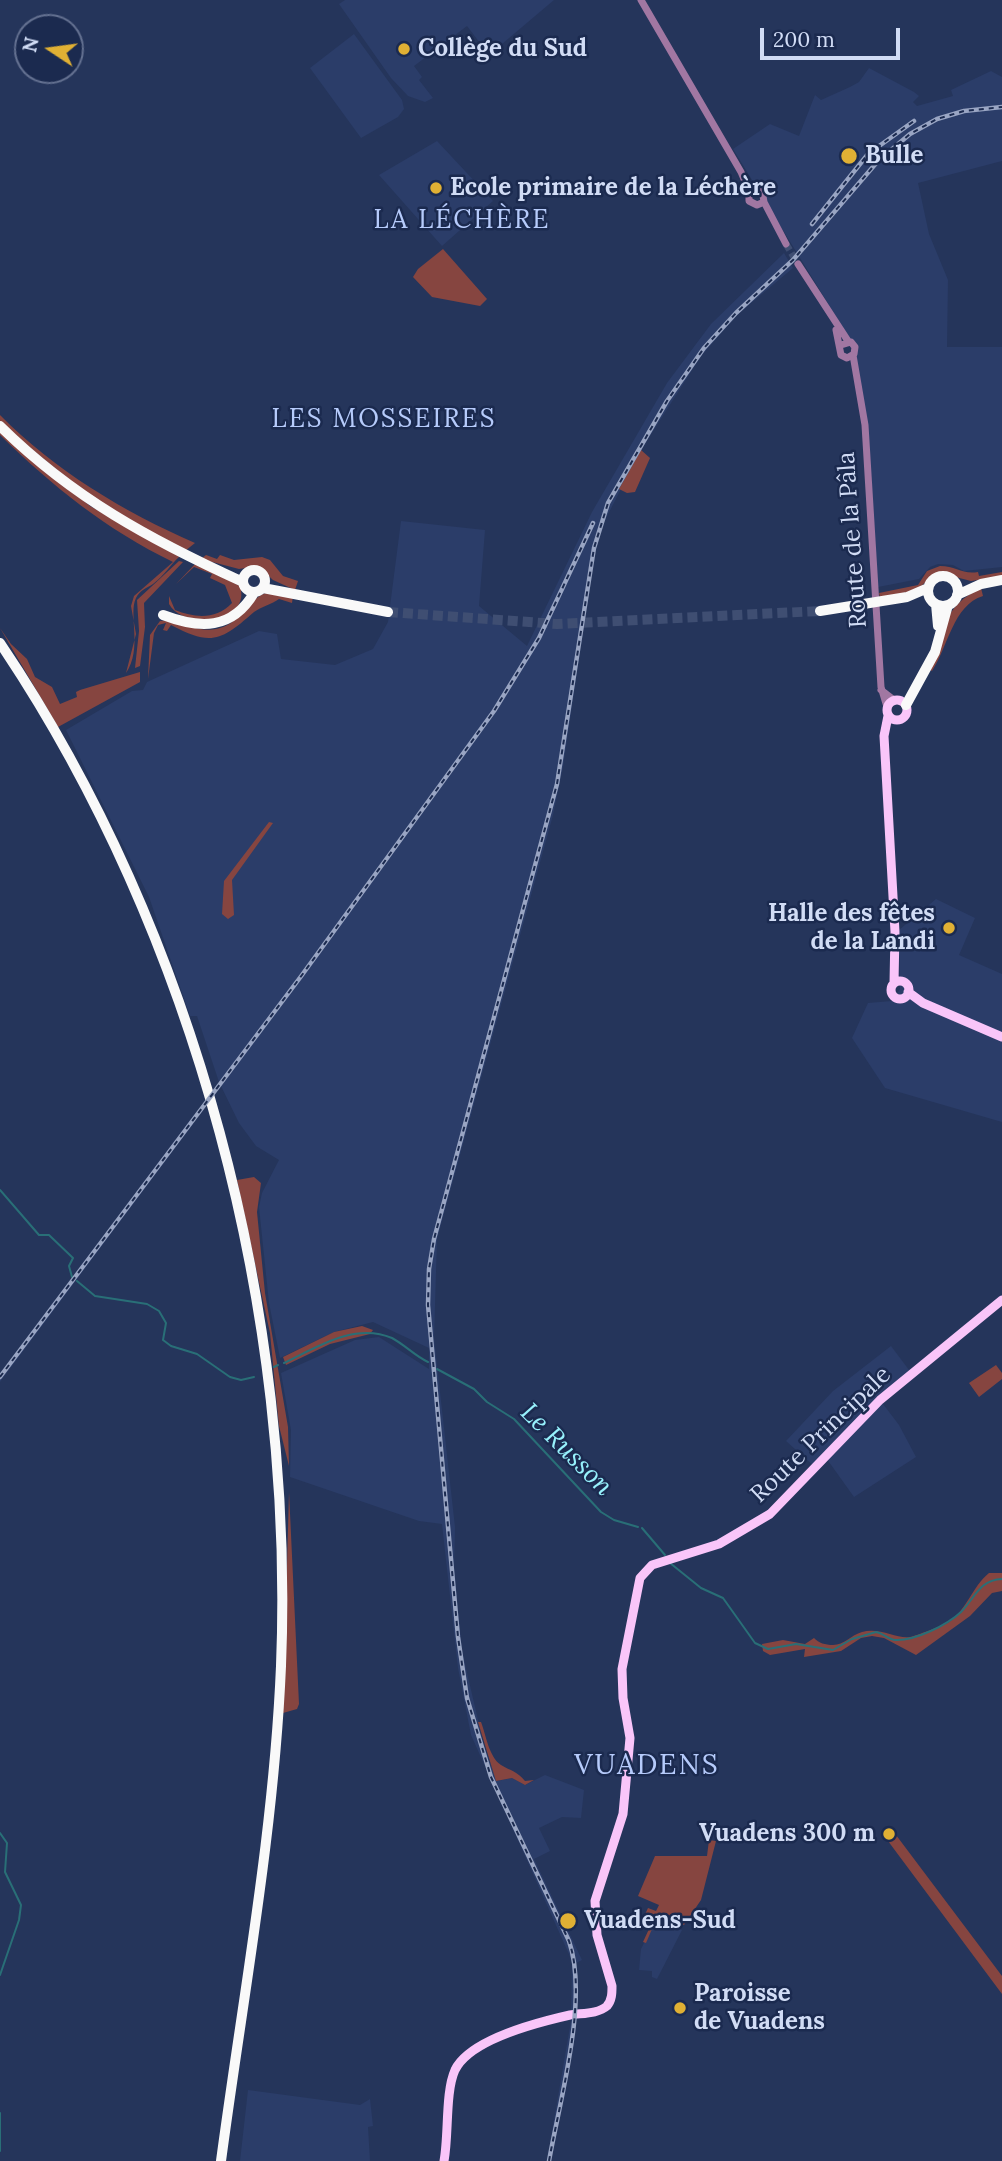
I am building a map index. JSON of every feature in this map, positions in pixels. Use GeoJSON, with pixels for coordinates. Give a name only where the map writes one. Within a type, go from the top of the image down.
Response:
{"type":"FeatureCollection","features":[{"type":"Feature","properties":{"kind":"highway"},"geometry":{"type":"LineString","coordinates":[[0,426],[48,470],[114,517],[162,545],[253,584],[388,612]]}},
{"type":"Feature","properties":{"kind":"highway"},"geometry":{"type":"LineString","coordinates":[[895,708],[920,671],[933,644],[939,620],[932,597],[940,577],[949,578],[956,589]]}},
{"type":"Feature","properties":{"kind":"highway"},"geometry":{"type":"LineString","coordinates":[[956,589],[1002,580]]}},
{"type":"Feature","properties":{"kind":"highway"},"geometry":{"type":"LineString","coordinates":[[164,612],[182,620],[214,625],[231,619],[241,609],[253,584]]}},
{"type":"Feature","properties":{"kind":"highway"},"geometry":{"type":"LineString","coordinates":[[895,708],[935,652],[948,605],[956,589]]}},
{"type":"Feature","properties":{"kind":"highway"},"geometry":{"type":"LineString","coordinates":[[820,611],[907,597],[932,597],[948,605]]}},
{"type":"Feature","properties":{"kind":"highway"},"geometry":{"type":"LineString","coordinates":[[0,635],[63,737],[102,813],[145,907],[214,1113],[250,1260],[269,1385],[280,1512],[282,1638],[275,1752],[221,2161]]}},
{"type":"Feature","properties":{"kind":"highway"},"geometry":{"type":"LineString","coordinates":[[0,643],[64,748],[98,814],[170,979]]}},
{"type":"Feature","properties":{"kind":"highway"},"geometry":{"type":"LineString","coordinates":[[0,654],[87,807],[160,971],[215,1139],[241,1249],[256,1336],[274,1513],[273,1688],[259,1840],[214,2161]]}},
{"type":"Feature","properties":{"kind":"main road"},"geometry":{"type":"LineString","coordinates":[[895,708],[884,741],[897,982],[892,994],[906,995],[1002,1037]]}},
{"type":"Feature","properties":{"kind":"main road"},"geometry":{"type":"LineString","coordinates":[[897,982],[907,985],[906,995]]}},
{"type":"Feature","properties":{"kind":"main road","name":"Route Principale"},"geometry":{"type":"LineString","coordinates":[[444,2161],[452,2082],[456,2069],[464,2059],[488,2043],[524,2028],[600,2010],[612,1996],[612,1986],[596,1926],[595,1901],[622,1814],[631,1738],[623,1699],[622,1669],[636,1591],[642,1574],[655,1563],[734,1537],[769,1514],[880,1400],[1002,1300]]}},
{"type":"Feature","properties":{"kind":"street"},"geometry":{"type":"LineString","coordinates":[[643,0],[752,190],[764,193],[760,204]]}},
{"type":"Feature","properties":{"kind":"street"},"geometry":{"type":"LineString","coordinates":[[752,190],[749,201],[760,204],[786,244]]}},
{"type":"Feature","properties":{"kind":"street"},"geometry":{"type":"LineString","coordinates":[[798,264],[844,343]]}},
{"type":"Feature","properties":{"kind":"street","name":"Route de la Pâla"},"geometry":{"type":"LineString","coordinates":[[859,387],[845,357],[839,351],[844,343],[855,347],[853,355],[859,387],[865,425],[881,690],[895,708]]}},
{"type":"Feature","properties":{"kind":"street"},"geometry":{"type":"LineString","coordinates":[[845,357],[853,355]]}},
{"type":"Feature","properties":{"kind":"shaded area","name":"Collège du Sud"},"geometry":{"type":"Polygon","coordinates":[[[345,0],[554,0],[489,55],[467,26],[414,66],[422,77],[419,80],[433,98],[425,102],[408,96],[391,78],[339,4],[345,0]]]}},
{"type":"Feature","properties":{"kind":"shaded area"},"geometry":{"type":"Polygon","coordinates":[[[354,34],[402,100],[404,109],[398,117],[361,138],[310,68],[354,34]]]}},
{"type":"Feature","properties":{"kind":"shaded area"},"geometry":{"type":"Polygon","coordinates":[[[869,68],[914,92],[919,96],[913,102],[917,106],[953,96],[951,90],[991,71],[1002,77],[1002,161],[918,183],[929,234],[948,280],[947,347],[1002,347],[1002,567],[964,571],[953,565],[938,564],[930,567],[919,579],[878,587],[868,426],[857,366],[845,331],[733,149],[770,124],[799,136],[815,95],[821,100],[850,87],[859,82],[869,68]]]}},
{"type":"Feature","properties":{"kind":"shaded area","name":"Ecole primaire de la Léchère"},"geometry":{"type":"Polygon","coordinates":[[[437,141],[493,201],[442,246],[379,175],[437,141]]]}},
{"type":"Feature","properties":{"kind":"shaded area"},"geometry":{"type":"Polygon","coordinates":[[[443,249],[487,299],[480,306],[432,297],[413,277],[418,269],[443,249]]]}},
{"type":"Feature","properties":{"kind":"shaded area"},"geometry":{"type":"Polygon","coordinates":[[[784,253],[793,268],[738,314],[701,356],[641,450],[603,524],[594,556],[563,767],[553,815],[437,1239],[434,1338],[455,1527],[454,1569],[462,1651],[484,1746],[497,1781],[512,1778],[525,1785],[545,1775],[584,1790],[581,1818],[562,1817],[539,1828],[550,1851],[534,1859],[582,1960],[576,1963],[577,2009],[551,2161],[547,2161],[571,2021],[572,1961],[471,1735],[458,1668],[442,1524],[419,1521],[290,1477],[291,1430],[281,1373],[355,1340],[379,1337],[429,1369],[429,1348],[373,1322],[334,1332],[280,1358],[269,1303],[259,1207],[262,1193],[279,1160],[256,1146],[239,1123],[219,1082],[197,1016],[190,1016],[149,897],[66,730],[132,691],[143,690],[147,682],[259,631],[277,634],[281,659],[335,665],[373,649],[388,622],[401,521],[485,530],[479,606],[527,646],[592,512],[667,383],[711,324],[784,253]]]}},
{"type":"Feature","properties":{"kind":"shaded area"},"geometry":{"type":"Polygon","coordinates":[[[0,415],[43,454],[91,488],[142,518],[195,543],[185,551],[94,500],[12,433],[0,421],[0,415]]]}},
{"type":"Feature","properties":{"kind":"shaded area"},"geometry":{"type":"Polygon","coordinates":[[[0,431],[90,506],[180,556],[157,581],[138,595],[134,605],[134,621],[131,606],[134,596],[173,562],[125,536],[81,506],[20,454],[0,435],[0,431]]]}},
{"type":"Feature","properties":{"kind":"shaded area"},"geometry":{"type":"Polygon","coordinates":[[[641,450],[650,458],[635,492],[627,493],[619,489],[641,450]]]}},
{"type":"Feature","properties":{"kind":"shaded area"},"geometry":{"type":"Polygon","coordinates":[[[206,555],[217,559],[220,555],[234,560],[262,557],[270,560],[283,576],[298,581],[295,590],[273,580],[258,566],[239,569],[201,559],[206,555]]]}},
{"type":"Feature","properties":{"kind":"shaded area"},"geometry":{"type":"Polygon","coordinates":[[[179,561],[183,562],[144,603],[145,627],[140,666],[135,668],[139,631],[137,600],[179,561]]]}},
{"type":"Feature","properties":{"kind":"shaded area"},"geometry":{"type":"Polygon","coordinates":[[[196,563],[240,586],[241,599],[236,608],[226,615],[201,620],[188,618],[177,612],[175,610],[190,615],[212,615],[232,603],[225,585],[210,578],[212,574],[194,567],[176,584],[196,563]]]}},
{"type":"Feature","properties":{"kind":"shaded area"},"geometry":{"type":"Polygon","coordinates":[[[940,566],[978,572],[979,576],[1002,572],[1002,576],[971,581],[940,573],[933,575],[917,590],[880,598],[879,593],[918,585],[927,571],[940,566]]]}},
{"type":"Feature","properties":{"kind":"shaded area"},"geometry":{"type":"Polygon","coordinates":[[[981,588],[983,596],[973,601],[958,617],[932,671],[929,669],[946,621],[959,603],[981,588]]]}},
{"type":"Feature","properties":{"kind":"shaded area"},"geometry":{"type":"Polygon","coordinates":[[[269,592],[293,596],[292,603],[279,599],[216,637],[197,636],[171,625],[167,631],[163,630],[166,623],[158,625],[154,633],[148,679],[150,635],[160,621],[212,630],[220,628],[234,621],[256,599],[269,592]]]}},
{"type":"Feature","properties":{"kind":"shaded area"},"geometry":{"type":"Polygon","coordinates":[[[0,628],[11,644],[27,659],[35,677],[52,687],[60,704],[77,697],[76,692],[80,690],[140,672],[140,682],[58,727],[0,628]]]}},
{"type":"Feature","properties":{"kind":"shaded area"},"geometry":{"type":"Polygon","coordinates":[[[134,640],[134,653],[126,673],[134,640]]]}},
{"type":"Feature","properties":{"kind":"shaded area"},"geometry":{"type":"Polygon","coordinates":[[[269,822],[273,823],[232,880],[234,915],[228,919],[222,914],[224,881],[269,822]]]}},
{"type":"Feature","properties":{"kind":"shaded area"},"geometry":{"type":"Polygon","coordinates":[[[936,899],[975,918],[959,955],[1002,974],[1002,1122],[885,1088],[852,1038],[868,1003],[892,1001],[900,989],[899,930],[936,899]]]}},
{"type":"Feature","properties":{"kind":"shaded area"},"geometry":{"type":"Polygon","coordinates":[[[194,1115],[193,1124],[0,1382],[0,1374],[194,1115]]]}},
{"type":"Feature","properties":{"kind":"shaded area"},"geometry":{"type":"Polygon","coordinates":[[[254,1177],[261,1183],[257,1212],[265,1293],[288,1427],[289,1466],[279,1426],[270,1333],[237,1180],[254,1177]]]}},
{"type":"Feature","properties":{"kind":"shaded area"},"geometry":{"type":"Polygon","coordinates":[[[362,1326],[373,1330],[370,1334],[330,1344],[286,1365],[283,1357],[334,1332],[362,1326]]]}},
{"type":"Feature","properties":{"kind":"shaded area"},"geometry":{"type":"Polygon","coordinates":[[[891,1346],[912,1374],[880,1400],[899,1425],[916,1457],[854,1497],[824,1455],[814,1466],[786,1441],[833,1391],[891,1346]]]}},
{"type":"Feature","properties":{"kind":"shaded area"},"geometry":{"type":"Polygon","coordinates":[[[996,1365],[1002,1373],[1002,1379],[979,1397],[969,1383],[996,1365]]]}},
{"type":"Feature","properties":{"kind":"shaded area"},"geometry":{"type":"Polygon","coordinates":[[[289,1492],[299,1704],[297,1709],[283,1713],[289,1492]]]}},
{"type":"Feature","properties":{"kind":"shaded area"},"geometry":{"type":"Polygon","coordinates":[[[989,1573],[1002,1573],[1002,1591],[992,1593],[970,1616],[916,1655],[884,1638],[872,1636],[861,1638],[841,1651],[804,1657],[805,1649],[770,1655],[763,1651],[762,1644],[783,1640],[805,1644],[814,1638],[825,1644],[837,1645],[858,1633],[869,1631],[905,1637],[918,1635],[946,1623],[955,1616],[989,1573]]]}},
{"type":"Feature","properties":{"kind":"shaded area"},"geometry":{"type":"Polygon","coordinates":[[[478,1722],[481,1722],[497,1761],[525,1781],[534,1780],[525,1785],[512,1778],[496,1781],[478,1722]]]}},
{"type":"Feature","properties":{"kind":"shaded area"},"geometry":{"type":"Polygon","coordinates":[[[896,1835],[1002,1976],[1002,1994],[888,1841],[896,1835]]]}},
{"type":"Feature","properties":{"kind":"shaded area"},"geometry":{"type":"Polygon","coordinates":[[[709,1840],[716,1841],[701,1900],[684,1925],[658,1915],[646,1943],[643,1942],[649,1929],[640,1925],[648,1908],[656,1911],[659,1905],[638,1896],[655,1856],[707,1856],[709,1840]]]}},
{"type":"Feature","properties":{"kind":"shaded area"},"geometry":{"type":"Polygon","coordinates":[[[657,1917],[682,1930],[657,1979],[652,1977],[652,1971],[639,1970],[641,1949],[657,1917]]]}},
{"type":"Feature","properties":{"kind":"shaded area"},"geometry":{"type":"Polygon","coordinates":[[[248,2090],[360,2105],[370,2099],[373,2126],[368,2127],[370,2161],[240,2161],[248,2090]]]}},
{"type":"Feature","properties":{"kind":"waterway","name":"Le Russon"},"geometry":{"type":"LineString","coordinates":[[0,1190],[39,1235],[49,1235],[73,1258],[69,1266],[72,1277]]}},
{"type":"Feature","properties":{"kind":"waterway","name":"Le Russon"},"geometry":{"type":"LineString","coordinates":[[77,1281],[95,1296],[147,1304],[159,1311],[166,1323],[163,1340],[171,1346],[197,1354],[230,1377],[241,1380],[254,1377]]}},
{"type":"Feature","properties":{"kind":"waterway","name":"Le Russon"},"geometry":{"type":"LineString","coordinates":[[284,1363],[336,1338],[364,1333],[392,1338],[428,1362]]}},
{"type":"Feature","properties":{"kind":"waterway","name":"Le Russon"},"geometry":{"type":"LineString","coordinates":[[274,1367],[278,1365]]}},
{"type":"Feature","properties":{"kind":"waterway","name":"Le Russon"},"geometry":{"type":"LineString","coordinates":[[437,1369],[474,1389],[487,1402],[514,1419],[601,1512],[614,1520],[638,1527]]}},
{"type":"Feature","properties":{"kind":"waterway","name":"Le Russon"},"geometry":{"type":"LineString","coordinates":[[642,1528],[665,1555]]}},
{"type":"Feature","properties":{"kind":"waterway","name":"Le Russon"},"geometry":{"type":"LineString","coordinates":[[670,1563],[701,1588],[723,1598],[755,1643],[768,1649],[796,1644],[833,1650],[852,1639],[876,1632],[893,1640],[912,1638],[948,1622],[961,1612],[983,1586],[1002,1579]]}},
{"type":"Feature","properties":{"kind":"waterway"},"geometry":{"type":"LineString","coordinates":[[0,1833],[7,1843],[5,1872],[21,1905],[19,1920],[0,1975]]}},
{"type":"Feature","properties":{"kind":"waterway"},"geometry":{"type":"LineString","coordinates":[[0,2113],[0,2151]]}},
{"type":"Feature","properties":{"kind":"tunnel"},"geometry":{"type":"LineString","coordinates":[[786,244],[798,264]]}},
{"type":"Feature","properties":{"kind":"tunnel"},"geometry":{"type":"LineString","coordinates":[[388,612],[557,624],[820,611]]}},
{"type":"Feature","properties":{"kind":"railway"},"geometry":{"type":"LineString","coordinates":[[549,2161],[571,2050],[576,1991],[574,1965],[569,1941],[491,1777],[467,1698],[458,1637],[428,1305],[429,1269],[434,1239],[557,784],[594,548],[608,503],[667,401],[704,348],[736,313],[793,260],[878,161],[910,134],[937,119],[964,111],[1002,107]]}},
{"type":"Feature","properties":{"kind":"railway"},"geometry":{"type":"LineString","coordinates":[[812,224],[868,154],[914,121]]}},
{"type":"Feature","properties":{"kind":"railway"},"geometry":{"type":"LineString","coordinates":[[0,1377],[302,975],[494,711],[539,638],[593,523]]}},
{"type":"Feature","properties":{"kind":"place","name":"Collège du Sud"},"geometry":{"type":"Point","coordinates":[404,49]}},
{"type":"Feature","properties":{"kind":"place","name":"Bulle"},"geometry":{"type":"Point","coordinates":[849,156]}},
{"type":"Feature","properties":{"kind":"place","name":"Ecole primaire de la Léchère"},"geometry":{"type":"Point","coordinates":[436,188]}},
{"type":"Feature","properties":{"kind":"place","name":"Halle des fêtes de la Landi"},"geometry":{"type":"Point","coordinates":[949,928]}},
{"type":"Feature","properties":{"kind":"place","name":"Vuadens 300 m"},"geometry":{"type":"Point","coordinates":[889,1834]}},
{"type":"Feature","properties":{"kind":"place","name":"Vuadens-Sud"},"geometry":{"type":"Point","coordinates":[568,1921]}},
{"type":"Feature","properties":{"kind":"place","name":"Paroisse de Vuadens"},"geometry":{"type":"Point","coordinates":[680,2008]}},
{"type":"Feature","properties":{"kind":"district","name":"LA LÉCHÈRE"},"geometry":{"type":"Point","coordinates":[462,221]}},
{"type":"Feature","properties":{"kind":"district","name":"LES MOSSEIRES"},"geometry":{"type":"Point","coordinates":[384,420]}},
{"type":"Feature","properties":{"kind":"district","name":"VUADENS"},"geometry":{"type":"Point","coordinates":[647,1766]}}]}
